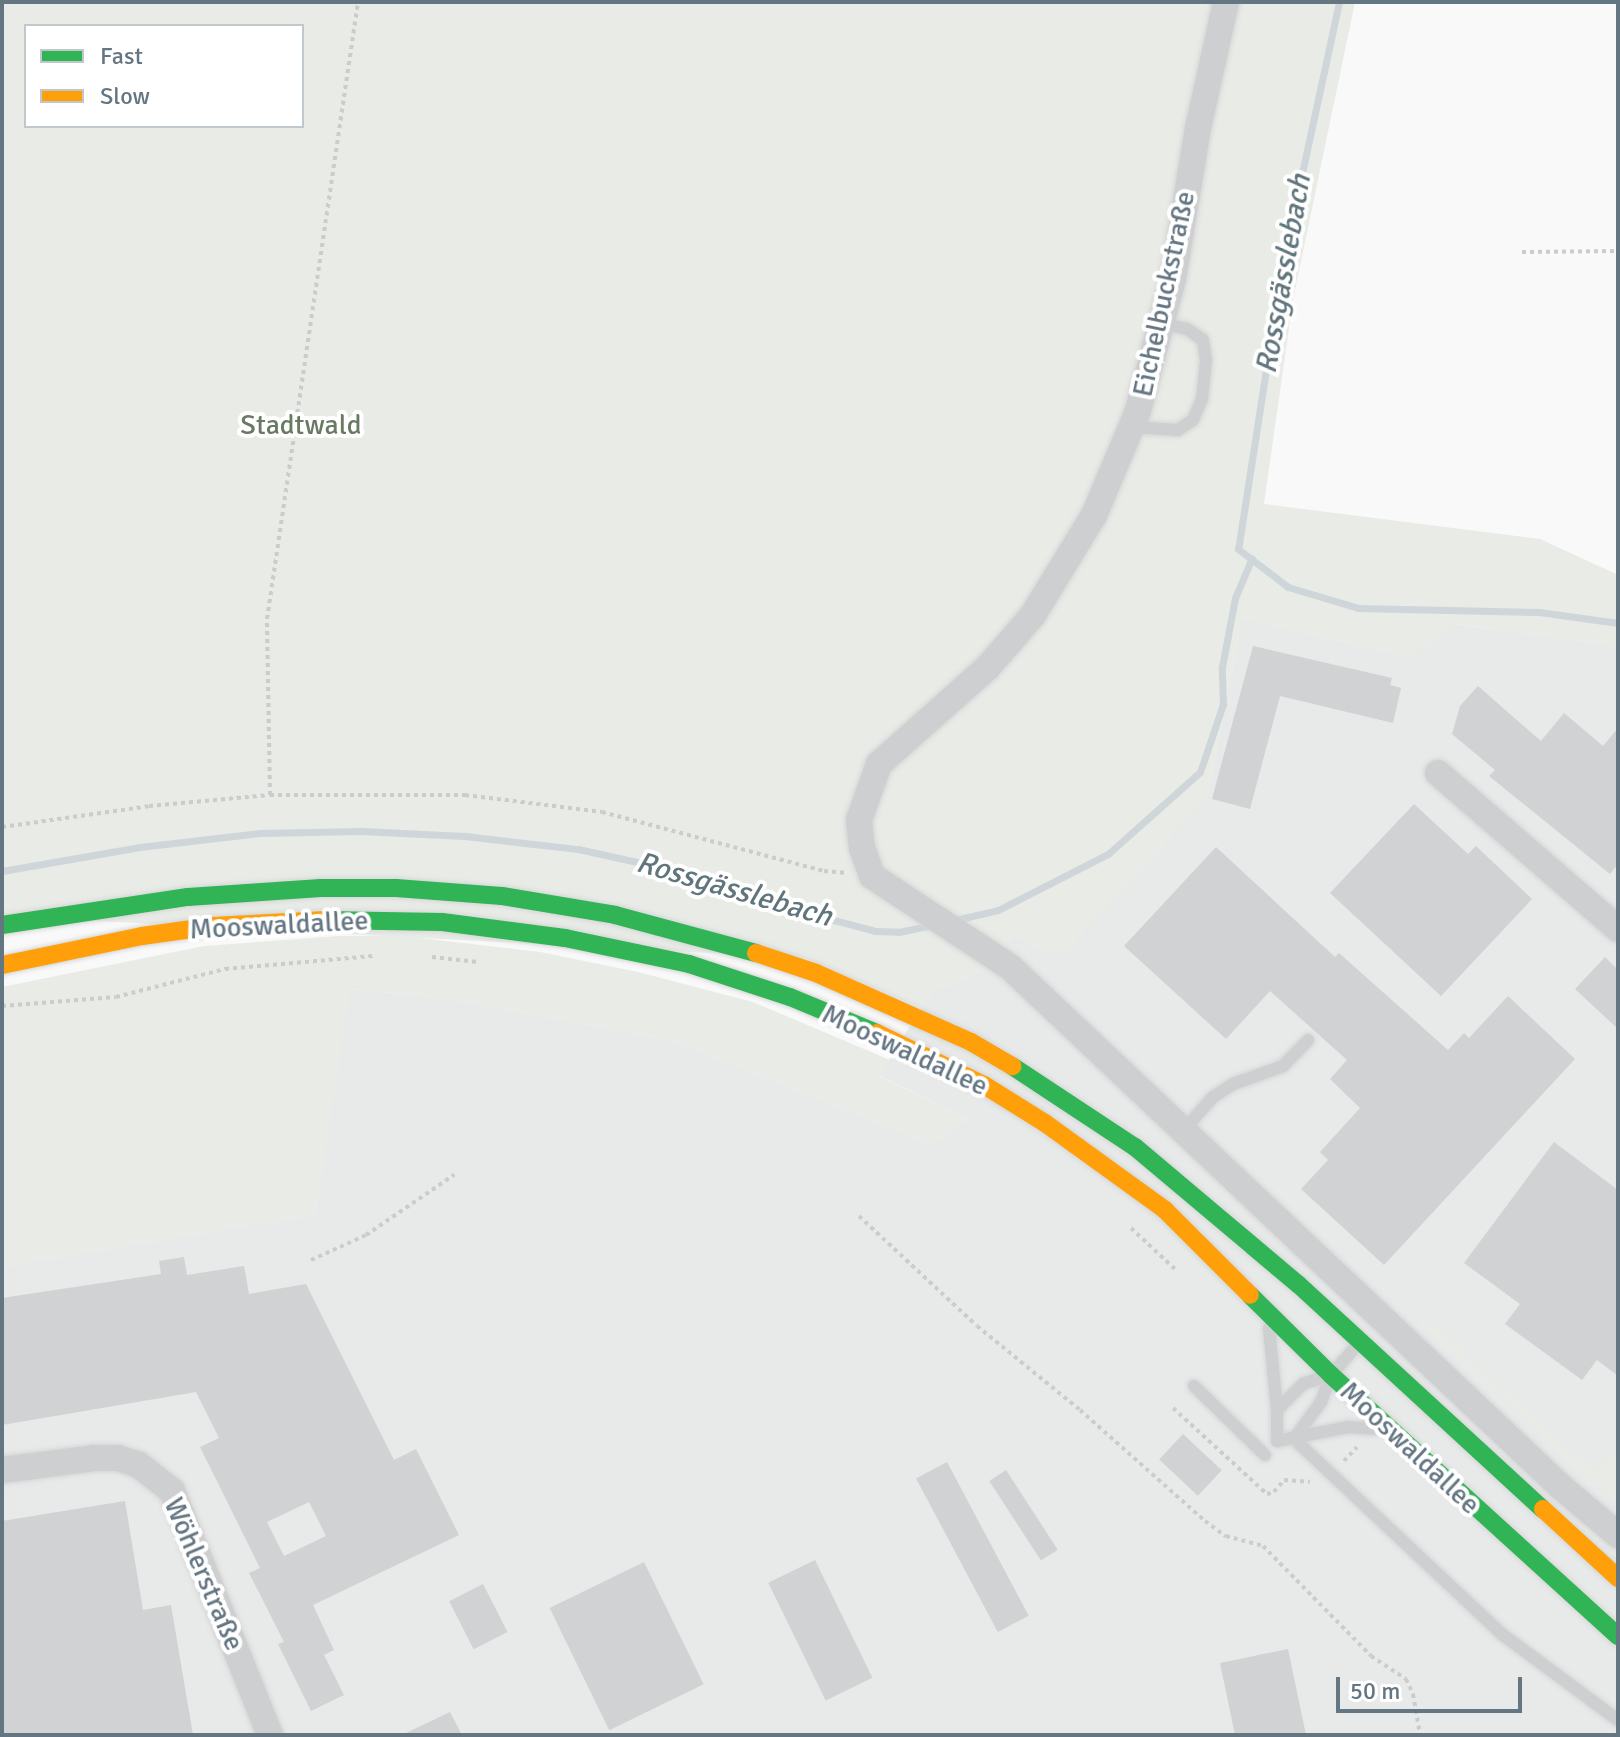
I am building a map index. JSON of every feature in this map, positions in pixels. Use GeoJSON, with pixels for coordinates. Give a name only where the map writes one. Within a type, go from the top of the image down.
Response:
{"type":"FeatureCollection","features":[{"type":"Feature","properties":{"kind":"main road","name":"Mooswaldallee"},"geometry":{"type":"LineString","coordinates":[[2,925],[188,897],[321,888],[396,888],[502,896],[587,910],[731,945],[816,973],[971,1042],[1057,1093],[1135,1147],[1218,1215],[1618,1578]]}},
{"type":"Feature","properties":{"kind":"main road","name":"Mooswaldallee"},"geometry":{"type":"LineString","coordinates":[[2,965],[142,936],[213,926],[378,919],[507,929],[689,964],[776,992],[863,1026],[984,1085],[1045,1123],[1165,1210],[1331,1375],[1618,1636]]}},
{"type":"Feature","properties":{"kind":"street","name":"Eichelbuckstraße"},"geometry":{"type":"LineString","coordinates":[[872,876],[862,848],[859,820],[879,764],[988,667],[1033,615],[1094,515],[1132,427],[1173,279],[1198,128],[1226,2]]}},
{"type":"Feature","properties":{"kind":"street"},"geometry":{"type":"LineString","coordinates":[[1438,773],[1618,929]]}},
{"type":"Feature","properties":{"kind":"street"},"geometry":{"type":"LineString","coordinates":[[872,876],[1010,967],[1561,1487],[1618,1535]]}},
{"type":"Feature","properties":{"kind":"street","name":"Wöhlerstraße"},"geometry":{"type":"LineString","coordinates":[[2,1470],[94,1458],[118,1458],[139,1465],[172,1491],[270,1735]]}},
{"type":"Feature","properties":{"kind":"lane"},"geometry":{"type":"LineString","coordinates":[[1132,427],[1178,430],[1193,420],[1202,399],[1206,360],[1203,340],[1187,329],[1162,323]]}},
{"type":"Feature","properties":{"kind":"lane"},"geometry":{"type":"LineString","coordinates":[[1183,1131],[1213,1097],[1233,1084],[1283,1066],[1308,1040]]}},
{"type":"Feature","properties":{"kind":"lane"},"geometry":{"type":"LineString","coordinates":[[1268,1309],[1277,1441],[1348,1427],[1390,1430]]}},
{"type":"Feature","properties":{"kind":"lane"},"geometry":{"type":"LineString","coordinates":[[1294,1439],[1321,1402],[1331,1375],[1360,1343]]}},
{"type":"Feature","properties":{"kind":"lane"},"geometry":{"type":"LineString","coordinates":[[1277,1410],[1303,1384],[1331,1375]]}},
{"type":"Feature","properties":{"kind":"lane"},"geometry":{"type":"LineString","coordinates":[[1194,1386],[1265,1455]]}},
{"type":"Feature","properties":{"kind":"lane"},"geometry":{"type":"LineString","coordinates":[[1294,1439],[1503,1635],[1618,1720]]}},
{"type":"Feature","properties":{"kind":"path"},"geometry":{"type":"LineString","coordinates":[[270,795],[267,619],[358,2]]}},
{"type":"Feature","properties":{"kind":"path"},"geometry":{"type":"LineString","coordinates":[[1522,252],[1618,251]]}},
{"type":"Feature","properties":{"kind":"path"},"geometry":{"type":"LineString","coordinates":[[2,827],[149,806],[270,795],[400,793],[524,799],[676,829],[824,871],[872,876]]}},
{"type":"Feature","properties":{"kind":"path"},"geometry":{"type":"LineString","coordinates":[[2,1006],[116,997],[225,969],[387,954]]}},
{"type":"Feature","properties":{"kind":"path"},"geometry":{"type":"LineString","coordinates":[[418,955],[480,962]]}},
{"type":"Feature","properties":{"kind":"path"},"geometry":{"type":"LineString","coordinates":[[311,1260],[366,1235],[454,1175]]}},
{"type":"Feature","properties":{"kind":"path"},"geometry":{"type":"LineString","coordinates":[[859,1216],[977,1326],[1080,1410],[1205,1521],[1226,1536],[1263,1546],[1371,1656],[1406,1679],[1413,1694],[1420,1735]]}},
{"type":"Feature","properties":{"kind":"path"},"geometry":{"type":"LineString","coordinates":[[1131,1228],[1187,1281]]}},
{"type":"Feature","properties":{"kind":"shaded area"},"geometry":{"type":"Polygon","coordinates":[[[1242,618],[1409,657],[1456,624],[1618,646],[1618,1735],[2,1735],[2,1266],[315,1214],[350,989],[445,998],[674,1041],[932,1144],[969,1118],[879,1076],[931,992],[982,970],[1015,933],[1037,949],[1207,798],[1242,618]]]}},
{"type":"Feature","properties":{"kind":"green space","name":"Stadtwald"},"geometry":{"type":"Polygon","coordinates":[[[2,2],[1355,2],[1293,300],[1264,504],[1540,539],[1618,575],[1618,646],[1457,624],[1409,657],[1242,618],[1207,798],[1064,954],[1037,949],[1015,933],[982,970],[931,992],[921,1008],[805,958],[2,916],[2,2]],[[360,829],[260,832],[140,846],[260,835],[407,834],[360,829]]]}},
{"type":"Feature","properties":{"kind":"green space"},"geometry":{"type":"Polygon","coordinates":[[[339,936],[403,936],[540,952],[638,972],[753,1002],[890,1060],[880,1077],[969,1118],[932,1144],[674,1041],[445,998],[351,989],[315,1214],[2,1266],[2,987],[204,946],[339,936]]]}},
{"type":"Feature","properties":{"kind":"green space"},"geometry":{"type":"Polygon","coordinates":[[[1435,1324],[1466,1353],[1463,1356],[1593,1470],[1618,1452],[1618,1505],[1425,1327],[1435,1324]]]}},
{"type":"Feature","properties":{"kind":"building"},"geometry":{"type":"Polygon","coordinates":[[[1253,646],[1392,678],[1390,685],[1401,688],[1393,723],[1280,696],[1250,809],[1212,799],[1253,646]]]}},
{"type":"Feature","properties":{"kind":"building"},"geometry":{"type":"Polygon","coordinates":[[[1478,686],[1541,741],[1564,713],[1603,746],[1618,728],[1618,864],[1610,874],[1489,776],[1495,770],[1452,734],[1460,706],[1478,686]]]}},
{"type":"Feature","properties":{"kind":"building"},"geometry":{"type":"Polygon","coordinates":[[[1414,804],[1468,854],[1476,846],[1532,899],[1441,996],[1330,893],[1414,804]]]}},
{"type":"Feature","properties":{"kind":"building"},"geometry":{"type":"Polygon","coordinates":[[[1216,847],[1335,957],[1339,953],[1448,1050],[1464,1033],[1469,1038],[1508,996],[1575,1059],[1384,1265],[1301,1189],[1328,1160],[1320,1152],[1360,1108],[1330,1079],[1347,1060],[1270,991],[1226,1039],[1124,946],[1216,847]]]}},
{"type":"Feature","properties":{"kind":"building"},"geometry":{"type":"Polygon","coordinates":[[[1605,957],[1618,970],[1618,1029],[1575,989],[1605,957]]]}},
{"type":"Feature","properties":{"kind":"building"},"geometry":{"type":"Polygon","coordinates":[[[1554,1142],[1618,1190],[1618,1376],[1597,1360],[1582,1380],[1505,1324],[1520,1304],[1464,1263],[1554,1142]]]}},
{"type":"Feature","properties":{"kind":"building"},"geometry":{"type":"Polygon","coordinates":[[[184,1257],[187,1275],[244,1266],[249,1294],[306,1284],[394,1460],[416,1449],[459,1535],[313,1605],[334,1650],[324,1655],[344,1695],[311,1711],[278,1644],[284,1642],[249,1573],[260,1568],[200,1447],[219,1438],[196,1392],[2,1425],[2,1298],[161,1274],[159,1261],[184,1257]],[[309,1502],[267,1522],[284,1556],[326,1536],[309,1502]]]}},
{"type":"Feature","properties":{"kind":"building"},"geometry":{"type":"Polygon","coordinates":[[[1183,1434],[1222,1470],[1198,1496],[1159,1460],[1183,1434]]]}},
{"type":"Feature","properties":{"kind":"building"},"geometry":{"type":"Polygon","coordinates":[[[947,1462],[1029,1616],[998,1632],[916,1478],[947,1462]]]}},
{"type":"Feature","properties":{"kind":"building"},"geometry":{"type":"Polygon","coordinates":[[[1006,1470],[1058,1550],[1041,1561],[989,1481],[1006,1470]]]}},
{"type":"Feature","properties":{"kind":"building"},"geometry":{"type":"Polygon","coordinates":[[[125,1501],[143,1610],[171,1605],[193,1735],[2,1735],[2,1521],[125,1501]]]}},
{"type":"Feature","properties":{"kind":"building"},"geometry":{"type":"Polygon","coordinates":[[[815,1560],[872,1678],[826,1701],[768,1583],[815,1560]]]}},
{"type":"Feature","properties":{"kind":"building"},"geometry":{"type":"Polygon","coordinates":[[[644,1562],[704,1684],[609,1730],[550,1608],[644,1562]]]}},
{"type":"Feature","properties":{"kind":"building"},"geometry":{"type":"Polygon","coordinates":[[[483,1584],[508,1632],[474,1649],[449,1601],[483,1584]]]}},
{"type":"Feature","properties":{"kind":"building"},"geometry":{"type":"Polygon","coordinates":[[[1288,1649],[1306,1735],[1235,1735],[1220,1663],[1288,1649]]]}},
{"type":"Feature","properties":{"kind":"building"},"geometry":{"type":"Polygon","coordinates":[[[450,1712],[462,1735],[402,1735],[450,1712]]]}},
{"type":"Feature","properties":{"kind":"waterway","name":"Rossgässlebach"},"geometry":{"type":"LineString","coordinates":[[1339,2],[1282,266],[1238,549],[1288,587],[1358,608],[1539,612],[1618,623]]}},
{"type":"Feature","properties":{"kind":"waterway","name":"Rossgässlebach"},"geometry":{"type":"LineString","coordinates":[[951,921],[998,910],[1108,854],[1200,772],[1223,704],[1222,667],[1235,598],[1252,558]]}},
{"type":"Feature","properties":{"kind":"waterway","name":"Rossgässlebach"},"geometry":{"type":"LineString","coordinates":[[2,871],[140,847],[260,833],[361,831],[465,836],[578,849],[692,874],[788,908],[875,931],[899,932],[931,925]]}},
{"type":"Feature","properties":{"kind":"traffic: fast"},"geometry":{"type":"LineString","coordinates":[[2,925],[188,897],[321,888],[396,888],[502,896],[615,915],[756,953]]}},
{"type":"Feature","properties":{"kind":"traffic: fast"},"geometry":{"type":"LineString","coordinates":[[326,920],[442,922],[565,938],[689,964],[790,997],[877,1033]]}},
{"type":"Feature","properties":{"kind":"traffic: fast"},"geometry":{"type":"LineString","coordinates":[[1012,1066],[1135,1147],[1299,1285],[1543,1509]]}},
{"type":"Feature","properties":{"kind":"traffic: fast"},"geometry":{"type":"LineString","coordinates":[[1250,1295],[1331,1375],[1618,1636]]}},
{"type":"Feature","properties":{"kind":"traffic: slow"},"geometry":{"type":"LineString","coordinates":[[2,965],[142,936],[213,926],[326,920]]}},
{"type":"Feature","properties":{"kind":"traffic: slow"},"geometry":{"type":"LineString","coordinates":[[756,953],[816,973],[971,1042],[1012,1066]]}},
{"type":"Feature","properties":{"kind":"traffic: slow"},"geometry":{"type":"LineString","coordinates":[[877,1033],[984,1085],[1045,1123],[1165,1210],[1250,1295]]}},
{"type":"Feature","properties":{"kind":"traffic: slow"},"geometry":{"type":"LineString","coordinates":[[1543,1509],[1618,1578]]}}]}
